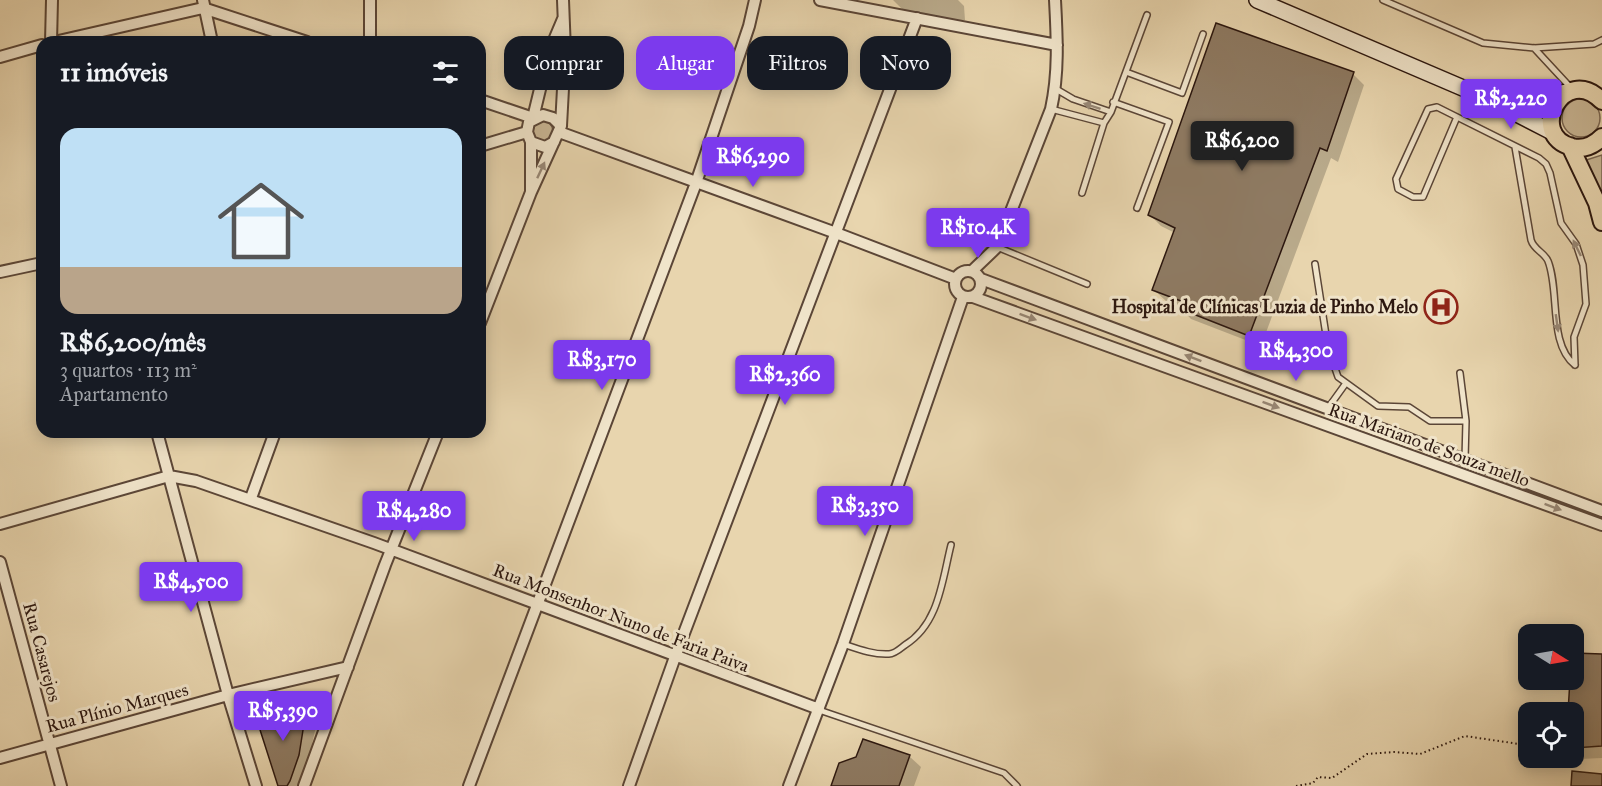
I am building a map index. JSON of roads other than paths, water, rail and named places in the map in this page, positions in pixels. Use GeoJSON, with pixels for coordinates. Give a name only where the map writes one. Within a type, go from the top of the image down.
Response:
{"type":"FeatureCollection","features":[{"type":"Feature","properties":{"kind":"main road"},"geometry":{"type":"LineString","coordinates":[[1602,83],[1560,97],[1551,114],[1554,133],[1570,146],[1597,203],[1602,222]]}},
{"type":"Feature","properties":{"kind":"main road"},"geometry":{"type":"LineString","coordinates":[[1573,91],[1595,94],[1602,101]]}},
{"type":"Feature","properties":{"kind":"main road"},"geometry":{"type":"LineString","coordinates":[[1570,146],[1586,147],[1602,137]]}},
{"type":"Feature","properties":{"kind":"street"},"geometry":{"type":"LineString","coordinates":[[52,0],[53,36]]}},
{"type":"Feature","properties":{"kind":"street"},"geometry":{"type":"LineString","coordinates":[[370,0],[370,36]]}},
{"type":"Feature","properties":{"kind":"street"},"geometry":{"type":"LineString","coordinates":[[486,308],[531,192],[558,134],[565,51],[563,0]]}},
{"type":"Feature","properties":{"kind":"street"},"geometry":{"type":"LineString","coordinates":[[469,786],[696,183],[749,26],[754,0]]}},
{"type":"Feature","properties":{"kind":"street"},"geometry":{"type":"LineString","coordinates":[[820,0],[1057,45]]}},
{"type":"Feature","properties":{"kind":"street"},"geometry":{"type":"LineString","coordinates":[[968,297],[956,290],[956,279],[962,272],[972,271],[997,247],[1052,109],[1056,89],[1057,45],[1054,0]]}},
{"type":"Feature","properties":{"kind":"street"},"geometry":{"type":"LineString","coordinates":[[1257,0],[1484,97],[1554,133]]}},
{"type":"Feature","properties":{"kind":"street"},"geometry":{"type":"LineString","coordinates":[[203,4],[211,36]]}},
{"type":"Feature","properties":{"kind":"street"},"geometry":{"type":"LineString","coordinates":[[77,36],[203,4],[291,36]]}},
{"type":"Feature","properties":{"kind":"street"},"geometry":{"type":"LineString","coordinates":[[629,786],[675,657],[917,18]]}},
{"type":"Feature","properties":{"kind":"street"},"geometry":{"type":"LineString","coordinates":[[531,192],[529,137],[549,52],[563,19]]}},
{"type":"Feature","properties":{"kind":"street"},"geometry":{"type":"LineString","coordinates":[[0,57],[36,47]]}},
{"type":"Feature","properties":{"kind":"street"},"geometry":{"type":"LineString","coordinates":[[1484,97],[1523,99],[1573,91]]}},
{"type":"Feature","properties":{"kind":"street"},"geometry":{"type":"LineString","coordinates":[[486,102],[533,118],[548,116],[558,134],[836,233],[956,279]]}},
{"type":"Feature","properties":{"kind":"street"},"geometry":{"type":"LineString","coordinates":[[529,137],[540,147],[558,134]]}},
{"type":"Feature","properties":{"kind":"street"},"geometry":{"type":"LineString","coordinates":[[486,145],[529,137]]}},
{"type":"Feature","properties":{"kind":"street"},"geometry":{"type":"LineString","coordinates":[[0,272],[36,264]]}},
{"type":"Feature","properties":{"kind":"street"},"geometry":{"type":"LineString","coordinates":[[789,786],[819,710],[968,297],[981,290],[981,279],[972,271]]}},
{"type":"Feature","properties":{"kind":"street","name":"Rua Mariano de Souza mello"},"geometry":{"type":"LineString","coordinates":[[981,279],[1602,510]]}},
{"type":"Feature","properties":{"kind":"street","name":"Rua Mariano de Souza mello"},"geometry":{"type":"LineString","coordinates":[[968,297],[1602,525]]}},
{"type":"Feature","properties":{"kind":"street"},"geometry":{"type":"LineString","coordinates":[[159,438],[228,695],[256,786]]}},
{"type":"Feature","properties":{"kind":"street"},"geometry":{"type":"LineString","coordinates":[[251,498],[273,438]]}},
{"type":"Feature","properties":{"kind":"street"},"geometry":{"type":"LineString","coordinates":[[304,786],[436,438]]}},
{"type":"Feature","properties":{"kind":"street","name":"Rua Monsenhor Nuno de Faria Paiva"},"geometry":{"type":"LineString","coordinates":[[0,524],[169,476],[196,481],[251,498],[819,710]]}},
{"type":"Feature","properties":{"kind":"street","name":"Rua Casarejos"},"geometry":{"type":"LineString","coordinates":[[0,562],[61,786]]}},
{"type":"Feature","properties":{"kind":"street","name":"Rua Plínio Marques"},"geometry":{"type":"LineString","coordinates":[[0,758],[228,695],[348,667]]}},
{"type":"Feature","properties":{"kind":"lane"},"geometry":{"type":"LineString","coordinates":[[1383,0],[1483,43],[1534,48],[1594,44],[1602,40]]}},
{"type":"Feature","properties":{"kind":"lane"},"geometry":{"type":"LineString","coordinates":[[1082,193],[1104,123],[1111,112],[1147,15]]}},
{"type":"Feature","properties":{"kind":"lane"},"geometry":{"type":"LineString","coordinates":[[1126,72],[1182,93],[1203,34]]}},
{"type":"Feature","properties":{"kind":"lane"},"geometry":{"type":"LineString","coordinates":[[1534,48],[1573,91]]}},
{"type":"Feature","properties":{"kind":"lane"},"geometry":{"type":"LineString","coordinates":[[1056,89],[1077,101],[1111,112]]}},
{"type":"Feature","properties":{"kind":"lane"},"geometry":{"type":"LineString","coordinates":[[1113,102],[1169,122],[1137,208]]}},
{"type":"Feature","properties":{"kind":"lane"},"geometry":{"type":"LineString","coordinates":[[1457,117],[1423,197],[1413,198],[1398,189],[1396,179],[1428,109],[1437,107],[1457,117],[1515,147],[1546,164],[1561,223],[1580,253],[1587,294],[1585,310],[1574,337],[1575,365],[1567,359],[1561,345],[1548,260],[1533,246],[1531,240],[1515,147]]}},
{"type":"Feature","properties":{"kind":"lane"},"geometry":{"type":"LineString","coordinates":[[1052,109],[1104,123]]}},
{"type":"Feature","properties":{"kind":"lane"},"geometry":{"type":"LineString","coordinates":[[997,247],[1087,284]]}},
{"type":"Feature","properties":{"kind":"lane"},"geometry":{"type":"LineString","coordinates":[[1315,264],[1333,368],[1338,378],[1378,406],[1409,407],[1430,421],[1466,421]]}},
{"type":"Feature","properties":{"kind":"lane"},"geometry":{"type":"LineString","coordinates":[[1460,373],[1466,421],[1465,459]]}},
{"type":"Feature","properties":{"kind":"lane"},"geometry":{"type":"LineString","coordinates":[[1327,408],[1346,383]]}},
{"type":"Feature","properties":{"kind":"lane"},"geometry":{"type":"LineString","coordinates":[[843,644],[864,651],[891,654],[917,638],[927,626],[937,603],[951,545]]}},
{"type":"Feature","properties":{"kind":"lane"},"geometry":{"type":"LineString","coordinates":[[819,710],[1004,773],[1017,786]]}},
{"type":"Feature","properties":{"kind":"place","name":"Hospital de Clínicas Luzia de Pinho Melo"},"geometry":{"type":"Point","coordinates":[1441,307]}}]}
